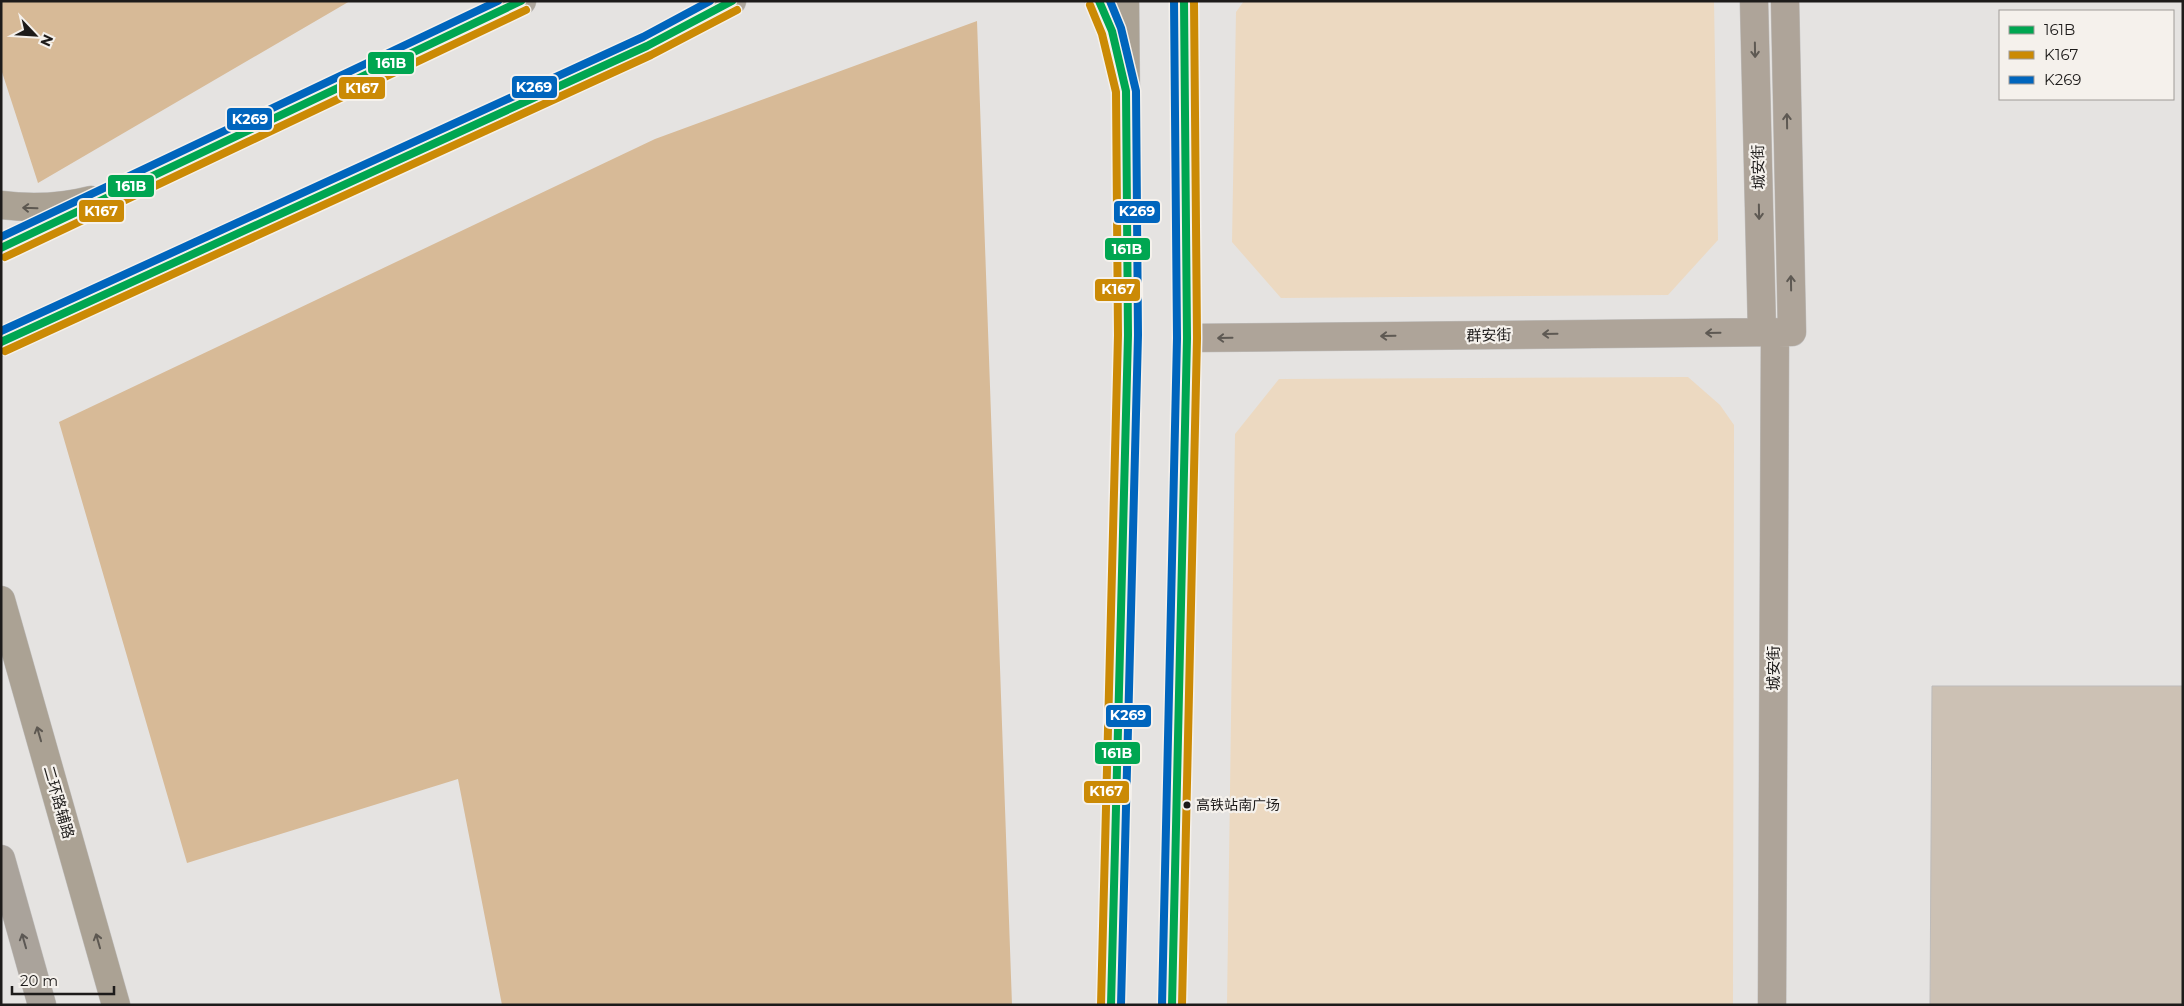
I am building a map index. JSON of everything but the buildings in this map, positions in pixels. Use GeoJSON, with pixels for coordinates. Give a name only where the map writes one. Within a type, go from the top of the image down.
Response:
{"type":"FeatureCollection","features":[{"type":"Feature","properties":{"kind":"highway"},"geometry":{"type":"LineString","coordinates":[[1,859],[42,1005]]}},
{"type":"Feature","properties":{"kind":"main road"},"geometry":{"type":"LineString","coordinates":[[1,248],[522,1]]}},
{"type":"Feature","properties":{"kind":"main road"},"geometry":{"type":"LineString","coordinates":[[1,342],[647,46],[732,1]]}},
{"type":"Feature","properties":{"kind":"street"},"geometry":{"type":"LineString","coordinates":[[1099,1],[1112,32],[1126,92]]}},
{"type":"Feature","properties":{"kind":"street"},"geometry":{"type":"LineString","coordinates":[[1111,1005],[1128,336],[1125,1]]}},
{"type":"Feature","properties":{"kind":"street"},"geometry":{"type":"LineString","coordinates":[[1172,1005],[1187,338],[1184,1]]}},
{"type":"Feature","properties":{"kind":"street","name":"城安街"},"geometry":{"type":"LineString","coordinates":[[1754,1],[1776,332]]}},
{"type":"Feature","properties":{"kind":"street","name":"城安街"},"geometry":{"type":"LineString","coordinates":[[1772,1005],[1776,332],[1784,1]]}},
{"type":"Feature","properties":{"kind":"street"},"geometry":{"type":"LineString","coordinates":[[1,205],[30,208],[64,207],[98,199],[160,173]]}},
{"type":"Feature","properties":{"kind":"street","name":"群安街"},"geometry":{"type":"LineString","coordinates":[[1187,338],[1776,332]]}},
{"type":"Feature","properties":{"kind":"street","name":"二环路辅路"},"geometry":{"type":"LineString","coordinates":[[1,600],[116,1005]]}},
{"type":"Feature","properties":{"kind":"shaded area"},"geometry":{"type":"Polygon","coordinates":[[[1,1],[350,1],[38,183],[1,69],[1,1]]]}},
{"type":"Feature","properties":{"kind":"shaded area"},"geometry":{"type":"Polygon","coordinates":[[[1244,1],[1714,1],[1718,240],[1668,295],[1281,298],[1232,242],[1236,12],[1244,1]]]}},
{"type":"Feature","properties":{"kind":"shaded area"},"geometry":{"type":"Polygon","coordinates":[[[977,21],[1012,1005],[502,1005],[458,779],[187,863],[59,422],[655,139],[977,21]]]}},
{"type":"Feature","properties":{"kind":"shaded area"},"geometry":{"type":"Polygon","coordinates":[[[1688,377],[1720,405],[1734,425],[1733,1005],[1227,1005],[1235,434],[1279,379],[1688,377]]]}},
{"type":"Feature","properties":{"kind":"transit line","name":"K269"},"geometry":{"type":"LineString","coordinates":[[1,237],[498,1]]}},
{"type":"Feature","properties":{"kind":"transit line","name":"161B"},"geometry":{"type":"LineString","coordinates":[[1,248],[521,1]]}},
{"type":"Feature","properties":{"kind":"transit line","name":"K269"},"geometry":{"type":"LineString","coordinates":[[1,331],[643,37],[710,1]]}},
{"type":"Feature","properties":{"kind":"transit line","name":"161B"},"geometry":{"type":"LineString","coordinates":[[1,342],[647,46],[732,1]]}},
{"type":"Feature","properties":{"kind":"transit line","name":"161B"},"geometry":{"type":"LineString","coordinates":[[1099,1],[1112,31],[1126,91],[1128,335],[1111,1005]]}},
{"type":"Feature","properties":{"kind":"transit line","name":"K269"},"geometry":{"type":"LineString","coordinates":[[1110,1],[1121,28],[1136,91],[1138,335],[1121,1005]]}},
{"type":"Feature","properties":{"kind":"transit line","name":"K269"},"geometry":{"type":"LineString","coordinates":[[1162,1005],[1177,338],[1174,1]]}},
{"type":"Feature","properties":{"kind":"transit line","name":"161B"},"geometry":{"type":"LineString","coordinates":[[1172,1005],[1187,338],[1184,1]]}},
{"type":"Feature","properties":{"kind":"transit line","name":"K167"},"geometry":{"type":"LineString","coordinates":[[1182,1005],[1197,338],[1194,1]]}},
{"type":"Feature","properties":{"kind":"transit line","name":"K167"},"geometry":{"type":"LineString","coordinates":[[1090,5],[1102,34],[1116,92],[1118,335],[1101,1005]]}},
{"type":"Feature","properties":{"kind":"transit line","name":"K167"},"geometry":{"type":"LineString","coordinates":[[5,257],[526,10]]}},
{"type":"Feature","properties":{"kind":"transit line","name":"K167"},"geometry":{"type":"LineString","coordinates":[[5,351],[651,55],[737,10]]}},
{"type":"Feature","properties":{"kind":"place","name":"高铁站南广场"},"geometry":{"type":"Point","coordinates":[1187,805]}}]}
